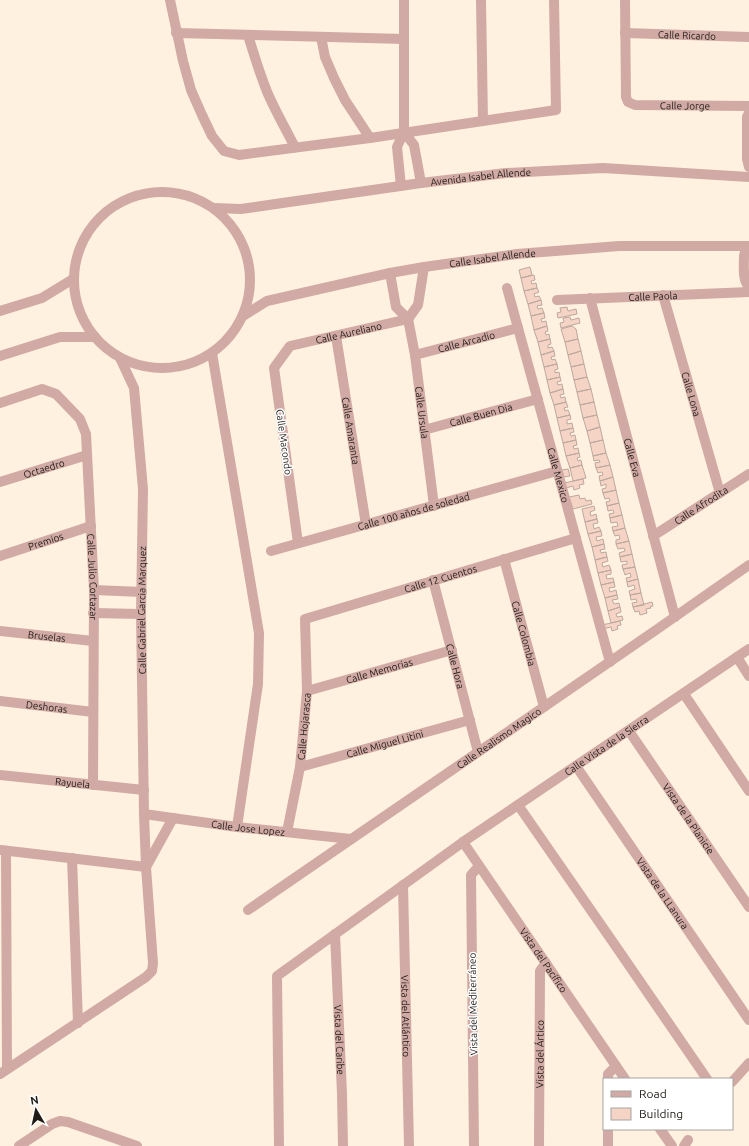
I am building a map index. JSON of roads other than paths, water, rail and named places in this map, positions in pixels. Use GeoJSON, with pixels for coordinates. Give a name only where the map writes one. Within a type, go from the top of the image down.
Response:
{"type":"FeatureCollection","features":[{"type":"Feature","properties":{"kind":"street"},"geometry":{"type":"LineString","coordinates":[[170,0],[176,33],[191,90],[212,136],[224,151],[239,155],[370,138],[556,110],[554,0]]}},
{"type":"Feature","properties":{"kind":"street"},"geometry":{"type":"LineString","coordinates":[[401,186],[397,147],[404,132],[404,0]]}},
{"type":"Feature","properties":{"kind":"street"},"geometry":{"type":"LineString","coordinates":[[481,0],[483,121]]}},
{"type":"Feature","properties":{"kind":"street"},"geometry":{"type":"LineString","coordinates":[[625,0],[625,33]]}},
{"type":"Feature","properties":{"kind":"street"},"geometry":{"type":"LineString","coordinates":[[176,33],[404,39]]}},
{"type":"Feature","properties":{"kind":"street","name":"Calle Ricardo"},"geometry":{"type":"LineString","coordinates":[[625,33],[749,37]]}},
{"type":"Feature","properties":{"kind":"street","name":"Calle Jorge"},"geometry":{"type":"LineString","coordinates":[[625,33],[626,97],[628,102],[635,105],[749,106]]}},
{"type":"Feature","properties":{"kind":"street"},"geometry":{"type":"LineString","coordinates":[[248,35],[268,93],[295,147]]}},
{"type":"Feature","properties":{"kind":"street"},"geometry":{"type":"LineString","coordinates":[[322,37],[325,57],[334,78],[345,100],[370,138]]}},
{"type":"Feature","properties":{"kind":"street"},"geometry":{"type":"LineString","coordinates":[[749,113],[747,117],[748,138],[746,159],[749,167]]}},
{"type":"Feature","properties":{"kind":"street"},"geometry":{"type":"LineString","coordinates":[[404,132],[414,145],[421,183]]}},
{"type":"Feature","properties":{"kind":"street","name":"Avenida Isabel Allende"},"geometry":{"type":"LineString","coordinates":[[214,208],[241,209],[421,183],[506,173],[604,168],[749,177]]}},
{"type":"Feature","properties":{"kind":"street"},"geometry":{"type":"LineString","coordinates":[[169,191],[193,196],[214,208],[232,224],[244,245],[250,268],[250,293],[243,316],[230,336],[212,353],[191,364],[167,368],[142,366],[120,358],[100,344],[85,325],[76,303],[73,279],[76,255],[86,233],[102,214],[122,200],[145,193],[169,191]]}},
{"type":"Feature","properties":{"kind":"street","name":"Calle Isabel Allende"},"geometry":{"type":"LineString","coordinates":[[243,316],[267,301],[390,273],[517,254],[619,246],[749,247]]}},
{"type":"Feature","properties":{"kind":"street"},"geometry":{"type":"LineString","coordinates":[[749,247],[744,256],[744,279],[749,288]]}},
{"type":"Feature","properties":{"kind":"street"},"geometry":{"type":"LineString","coordinates":[[408,319],[418,305],[424,267]]}},
{"type":"Feature","properties":{"kind":"street","name":"Calle Ursula"},"geometry":{"type":"LineString","coordinates":[[390,273],[396,307],[408,319],[415,355],[434,506]]}},
{"type":"Feature","properties":{"kind":"street"},"geometry":{"type":"LineString","coordinates":[[0,311],[42,298],[73,279]]}},
{"type":"Feature","properties":{"kind":"street","name":"Calle Mexico"},"geometry":{"type":"LineString","coordinates":[[507,288],[610,662]]}},
{"type":"Feature","properties":{"kind":"street","name":"Calle Paola"},"geometry":{"type":"LineString","coordinates":[[557,300],[749,292]]}},
{"type":"Feature","properties":{"kind":"street","name":"Calle Lona"},"geometry":{"type":"LineString","coordinates":[[663,295],[720,493]]}},
{"type":"Feature","properties":{"kind":"street","name":"Calle Eva"},"geometry":{"type":"LineString","coordinates":[[590,298],[675,617]]}},
{"type":"Feature","properties":{"kind":"street","name":"Calle Aureliano"},"geometry":{"type":"LineString","coordinates":[[290,346],[408,319]]}},
{"type":"Feature","properties":{"kind":"street","name":"Calle Arcadio"},"geometry":{"type":"LineString","coordinates":[[415,355],[518,328]]}},
{"type":"Feature","properties":{"kind":"street","name":"Calle Amaranta"},"geometry":{"type":"LineString","coordinates":[[336,336],[366,525]]}},
{"type":"Feature","properties":{"kind":"street"},"geometry":{"type":"LineString","coordinates":[[0,356],[60,337],[95,337]]}},
{"type":"Feature","properties":{"kind":"street","name":"Calle Macondo"},"geometry":{"type":"LineString","coordinates":[[290,346],[274,368],[298,544]]}},
{"type":"Feature","properties":{"kind":"street"},"geometry":{"type":"LineString","coordinates":[[212,353],[259,633],[258,684],[237,827]]}},
{"type":"Feature","properties":{"kind":"street","name":"Calle Gabriel Garcia Marquez"},"geometry":{"type":"LineString","coordinates":[[78,1023],[146,977],[152,971],[153,963],[144,814],[141,614],[143,489],[134,388],[120,358]]}},
{"type":"Feature","properties":{"kind":"street","name":"Calle Julio Cortazar"},"geometry":{"type":"LineString","coordinates":[[0,403],[42,389],[56,394],[80,419],[86,434],[94,590],[93,785]]}},
{"type":"Feature","properties":{"kind":"street","name":"Calle Buen Dia"},"geometry":{"type":"LineString","coordinates":[[424,430],[538,399]]}},
{"type":"Feature","properties":{"kind":"street","name":"Octaedro"},"geometry":{"type":"LineString","coordinates":[[0,482],[87,455]]}},
{"type":"Feature","properties":{"kind":"street","name":"Calle 100 años de soledad"},"geometry":{"type":"LineString","coordinates":[[271,551],[557,471]]}},
{"type":"Feature","properties":{"kind":"street","name":"Calle Afrodita"},"geometry":{"type":"LineString","coordinates":[[653,536],[749,474]]}},
{"type":"Feature","properties":{"kind":"street","name":"Premios"},"geometry":{"type":"LineString","coordinates":[[0,556],[91,526]]}},
{"type":"Feature","properties":{"kind":"street","name":"Calle 12 Cuentos"},"geometry":{"type":"LineString","coordinates":[[305,619],[576,538]]}},
{"type":"Feature","properties":{"kind":"street","name":"Calle Colombia"},"geometry":{"type":"LineString","coordinates":[[504,559],[544,707]]}},
{"type":"Feature","properties":{"kind":"street","name":"Calle Realismo Magico"},"geometry":{"type":"LineString","coordinates":[[248,910],[749,565]]}},
{"type":"Feature","properties":{"kind":"street","name":"Calle Hora"},"geometry":{"type":"LineString","coordinates":[[433,580],[478,752]]}},
{"type":"Feature","properties":{"kind":"street"},"geometry":{"type":"LineString","coordinates":[[94,590],[142,592]]}},
{"type":"Feature","properties":{"kind":"street"},"geometry":{"type":"LineString","coordinates":[[93,613],[141,614]]}},
{"type":"Feature","properties":{"kind":"street","name":"Calle Hojarasca"},"geometry":{"type":"LineString","coordinates":[[287,832],[300,767],[307,691],[305,619]]}},
{"type":"Feature","properties":{"kind":"street","name":"Bruselas"},"geometry":{"type":"LineString","coordinates":[[0,631],[93,641]]}},
{"type":"Feature","properties":{"kind":"street","name":"Calle Vista de la Sierra"},"geometry":{"type":"LineString","coordinates":[[279,1146],[276,976],[463,842],[749,649]]}},
{"type":"Feature","properties":{"kind":"street","name":"Calle Memorias"},"geometry":{"type":"LineString","coordinates":[[307,691],[452,650]]}},
{"type":"Feature","properties":{"kind":"street"},"geometry":{"type":"LineString","coordinates":[[737,657],[749,676]]}},
{"type":"Feature","properties":{"kind":"street"},"geometry":{"type":"LineString","coordinates":[[684,694],[749,791]]}},
{"type":"Feature","properties":{"kind":"street","name":"Deshoras"},"geometry":{"type":"LineString","coordinates":[[0,702],[93,712]]}},
{"type":"Feature","properties":{"kind":"street","name":"Calle Miguel Litini"},"geometry":{"type":"LineString","coordinates":[[300,767],[470,720]]}},
{"type":"Feature","properties":{"kind":"street","name":"Vista de la Planicie"},"geometry":{"type":"LineString","coordinates":[[629,731],[749,907]]}},
{"type":"Feature","properties":{"kind":"street","name":"Vista de la LLanura"},"geometry":{"type":"LineString","coordinates":[[576,766],[749,1020]]}},
{"type":"Feature","properties":{"kind":"street","name":"Rayuela"},"geometry":{"type":"LineString","coordinates":[[0,775],[144,790]]}},
{"type":"Feature","properties":{"kind":"street"},"geometry":{"type":"LineString","coordinates":[[518,805],[706,1078]]}},
{"type":"Feature","properties":{"kind":"street","name":"Calle Jose Lopez"},"geometry":{"type":"LineString","coordinates":[[144,814],[237,827],[351,839]]}},
{"type":"Feature","properties":{"kind":"street"},"geometry":{"type":"LineString","coordinates":[[4,1072],[3,850],[146,867],[173,818]]}},
{"type":"Feature","properties":{"kind":"street","name":"Vista del Pacífico"},"geometry":{"type":"LineString","coordinates":[[463,842],[624,1078]]}},
{"type":"Feature","properties":{"kind":"street"},"geometry":{"type":"LineString","coordinates":[[4,1072],[78,1023],[72,858]]}},
{"type":"Feature","properties":{"kind":"street","name":"Vista del Mediterráneo"},"geometry":{"type":"LineString","coordinates":[[474,1146],[471,875],[479,866]]}},
{"type":"Feature","properties":{"kind":"street","name":"Vista del Atlántico"},"geometry":{"type":"LineString","coordinates":[[403,885],[409,1146]]}},
{"type":"Feature","properties":{"kind":"street","name":"Vista del Caribe"},"geometry":{"type":"LineString","coordinates":[[335,934],[343,1146]]}},
{"type":"Feature","properties":{"kind":"street","name":"Vista del Ártico"},"geometry":{"type":"LineString","coordinates":[[539,1146],[540,971],[546,963]]}},
{"type":"Feature","properties":{"kind":"street"},"geometry":{"type":"LineString","coordinates":[[733,1081],[749,1063]]}},
{"type":"Feature","properties":{"kind":"street"},"geometry":{"type":"LineString","coordinates":[[608,1078],[608,1074],[616,1066]]}},
{"type":"Feature","properties":{"kind":"street"},"geometry":{"type":"LineString","coordinates":[[19,1146],[60,1120],[137,1146]]}},
{"type":"Feature","properties":{"kind":"street"},"geometry":{"type":"LineString","coordinates":[[608,1130],[608,1146]]}},
{"type":"Feature","properties":{"kind":"street"},"geometry":{"type":"LineString","coordinates":[[661,1130],[672,1146]]}}]}
